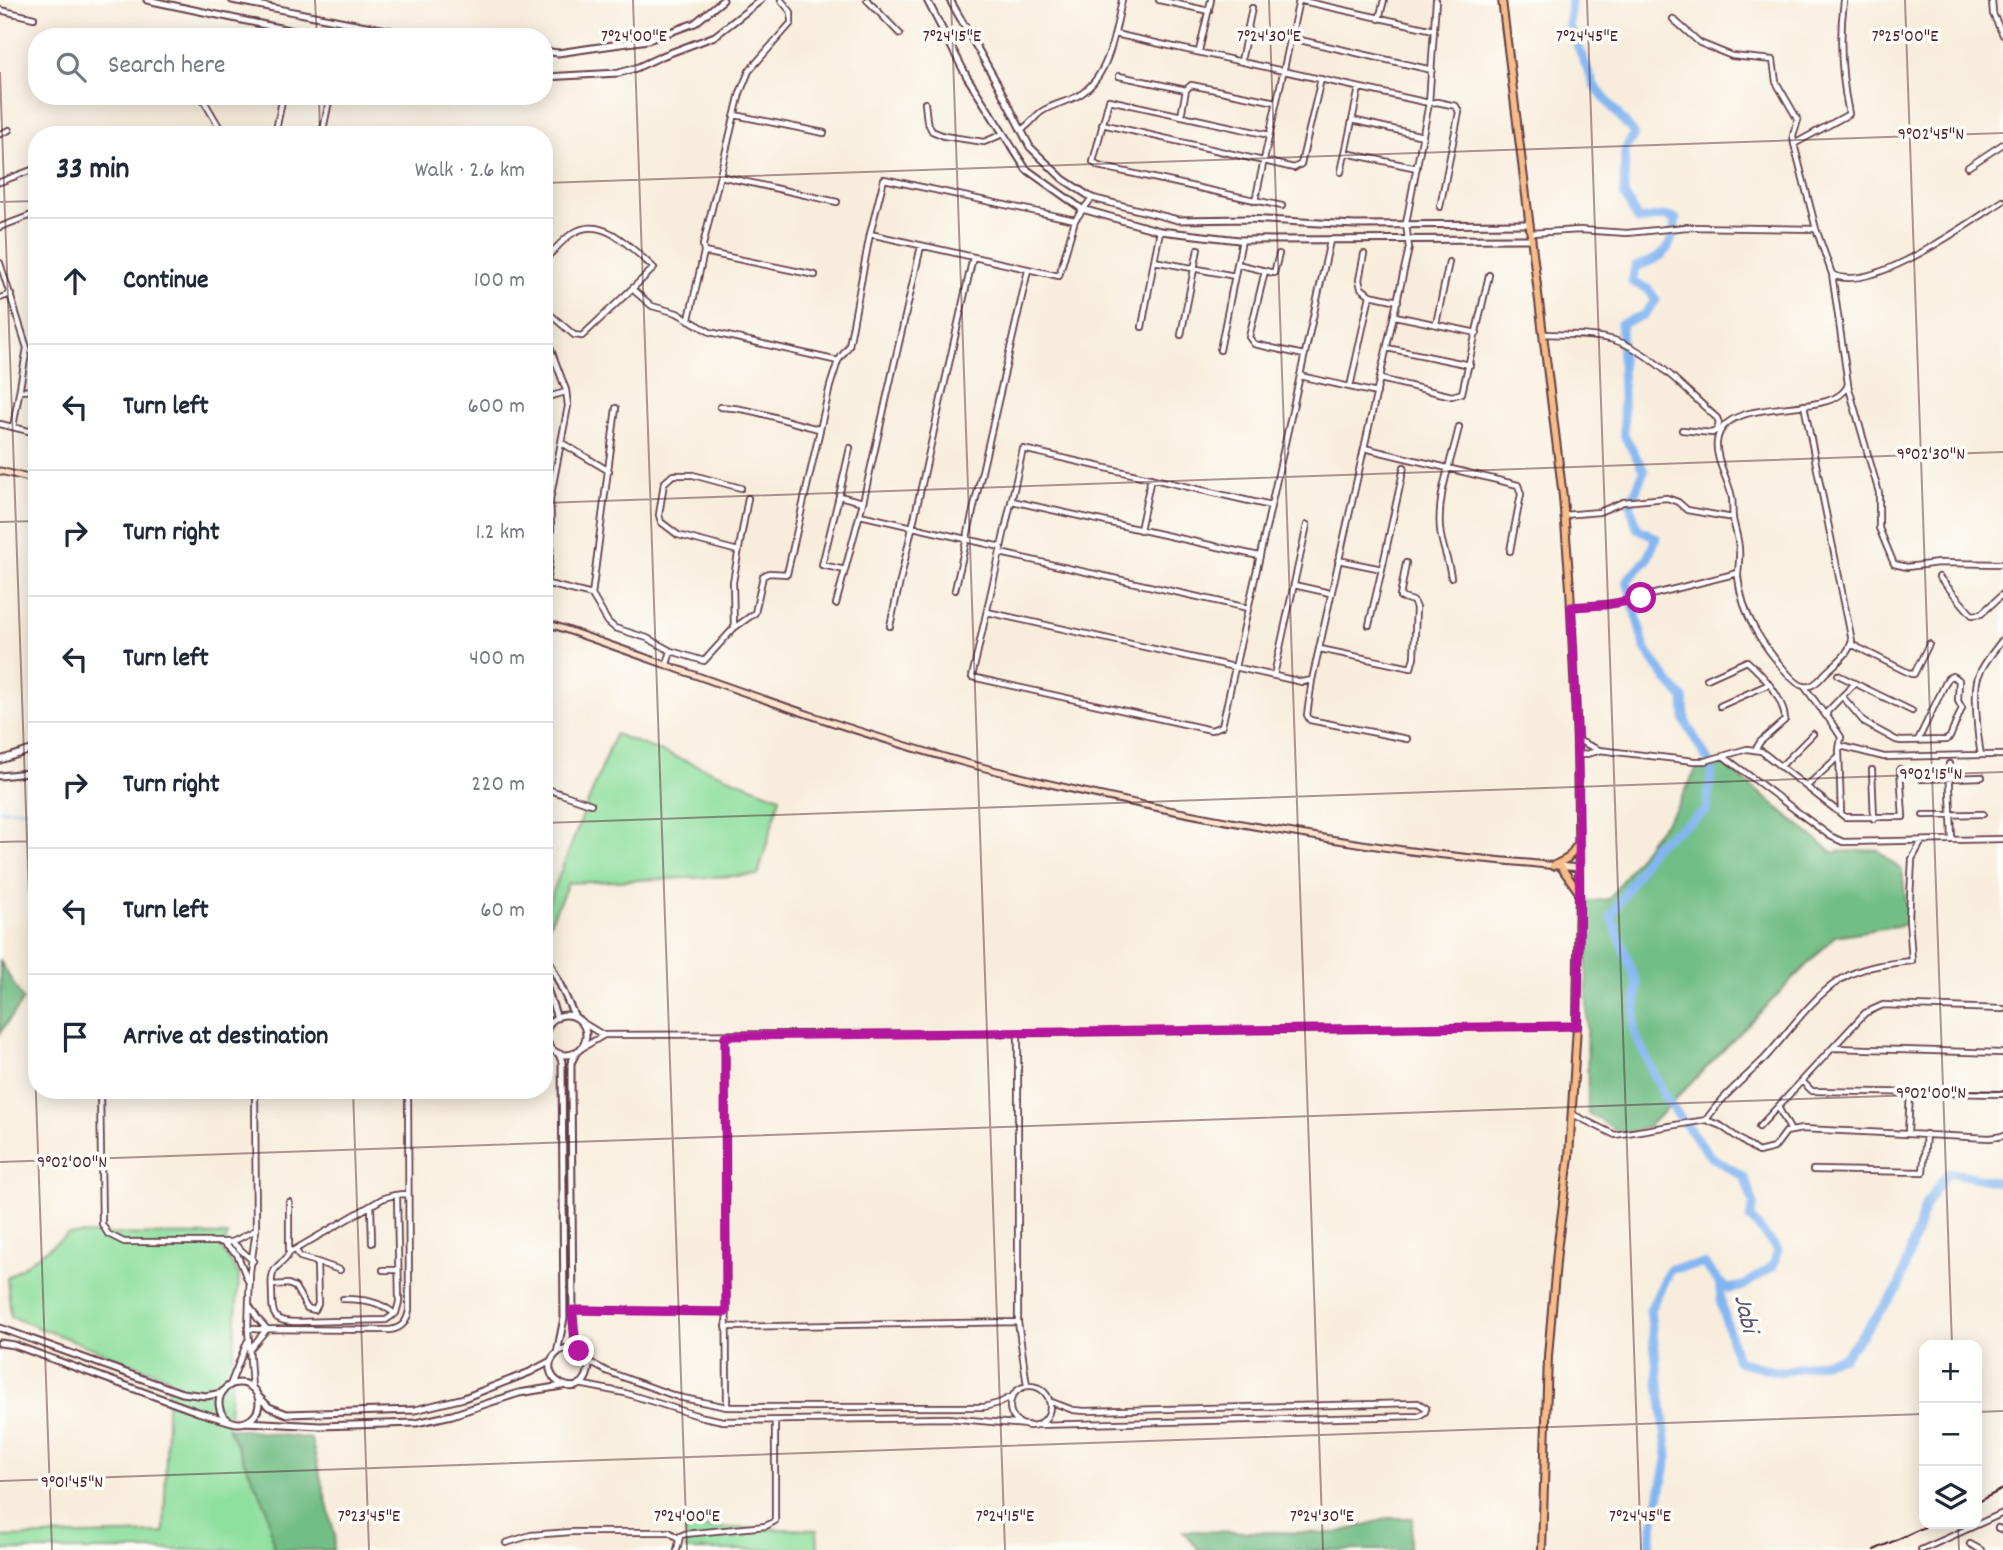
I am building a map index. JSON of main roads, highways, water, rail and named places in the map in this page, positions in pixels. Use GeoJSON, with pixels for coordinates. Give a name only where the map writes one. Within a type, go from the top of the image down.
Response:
{"type":"FeatureCollection","features":[{"type":"Feature","properties":{"kind":"main road"},"geometry":{"type":"LineString","coordinates":[[1502,0],[1564,515],[1578,756],[1577,1026],[1572,1114],[1548,1356],[1542,1550]]}},
{"type":"Feature","properties":{"kind":"main road"},"geometry":{"type":"LineString","coordinates":[[0,471],[28,478]]}},
{"type":"Feature","properties":{"kind":"main road"},"geometry":{"type":"LineString","coordinates":[[553,625],[849,727],[964,762],[1063,787],[1328,839],[1579,868]]}},
{"type":"Feature","properties":{"kind":"main road"},"geometry":{"type":"LineString","coordinates":[[1557,866],[1567,858],[1578,840]]}},
{"type":"Feature","properties":{"kind":"main road"},"geometry":{"type":"LineString","coordinates":[[1557,866],[1579,892]]}},
{"type":"Feature","properties":{"kind":"waterway"},"geometry":{"type":"LineString","coordinates":[[1571,0],[1569,25],[1594,85],[1634,134],[1625,150],[1624,194],[1638,220],[1663,216],[1676,219],[1669,246],[1661,256],[1635,267],[1632,282],[1648,289],[1656,300],[1644,315],[1621,324],[1624,435],[1644,471],[1630,504],[1637,528],[1656,538],[1647,560],[1627,580],[1645,649],[1670,684],[1684,698],[1685,721],[1712,768],[1706,811],[1654,845],[1611,916],[1637,984],[1634,1032],[1666,1099],[1710,1156],[1744,1177],[1754,1204],[1750,1218],[1778,1250],[1773,1266],[1743,1286],[1729,1289],[1719,1282]]}},
{"type":"Feature","properties":{"kind":"waterway"},"geometry":{"type":"LineString","coordinates":[[0,810],[28,809]]}},
{"type":"Feature","properties":{"kind":"waterway","name":"Jabi"},"geometry":{"type":"LineString","coordinates":[[1648,1550],[1668,1456],[1650,1310],[1670,1269],[1704,1264],[1719,1282],[1722,1306],[1737,1361],[1780,1372],[1844,1357],[1898,1289],[1926,1203],[1948,1172],[2003,1183]]}},
{"type":"Feature","properties":{"kind":"tram line"},"geometry":{"type":"LineString","coordinates":[[1982,1500],[2003,1489]]}},
{"type":"Feature","properties":{"kind":"tram line"},"geometry":{"type":"LineString","coordinates":[[1874,1550],[1920,1529]]}}]}
